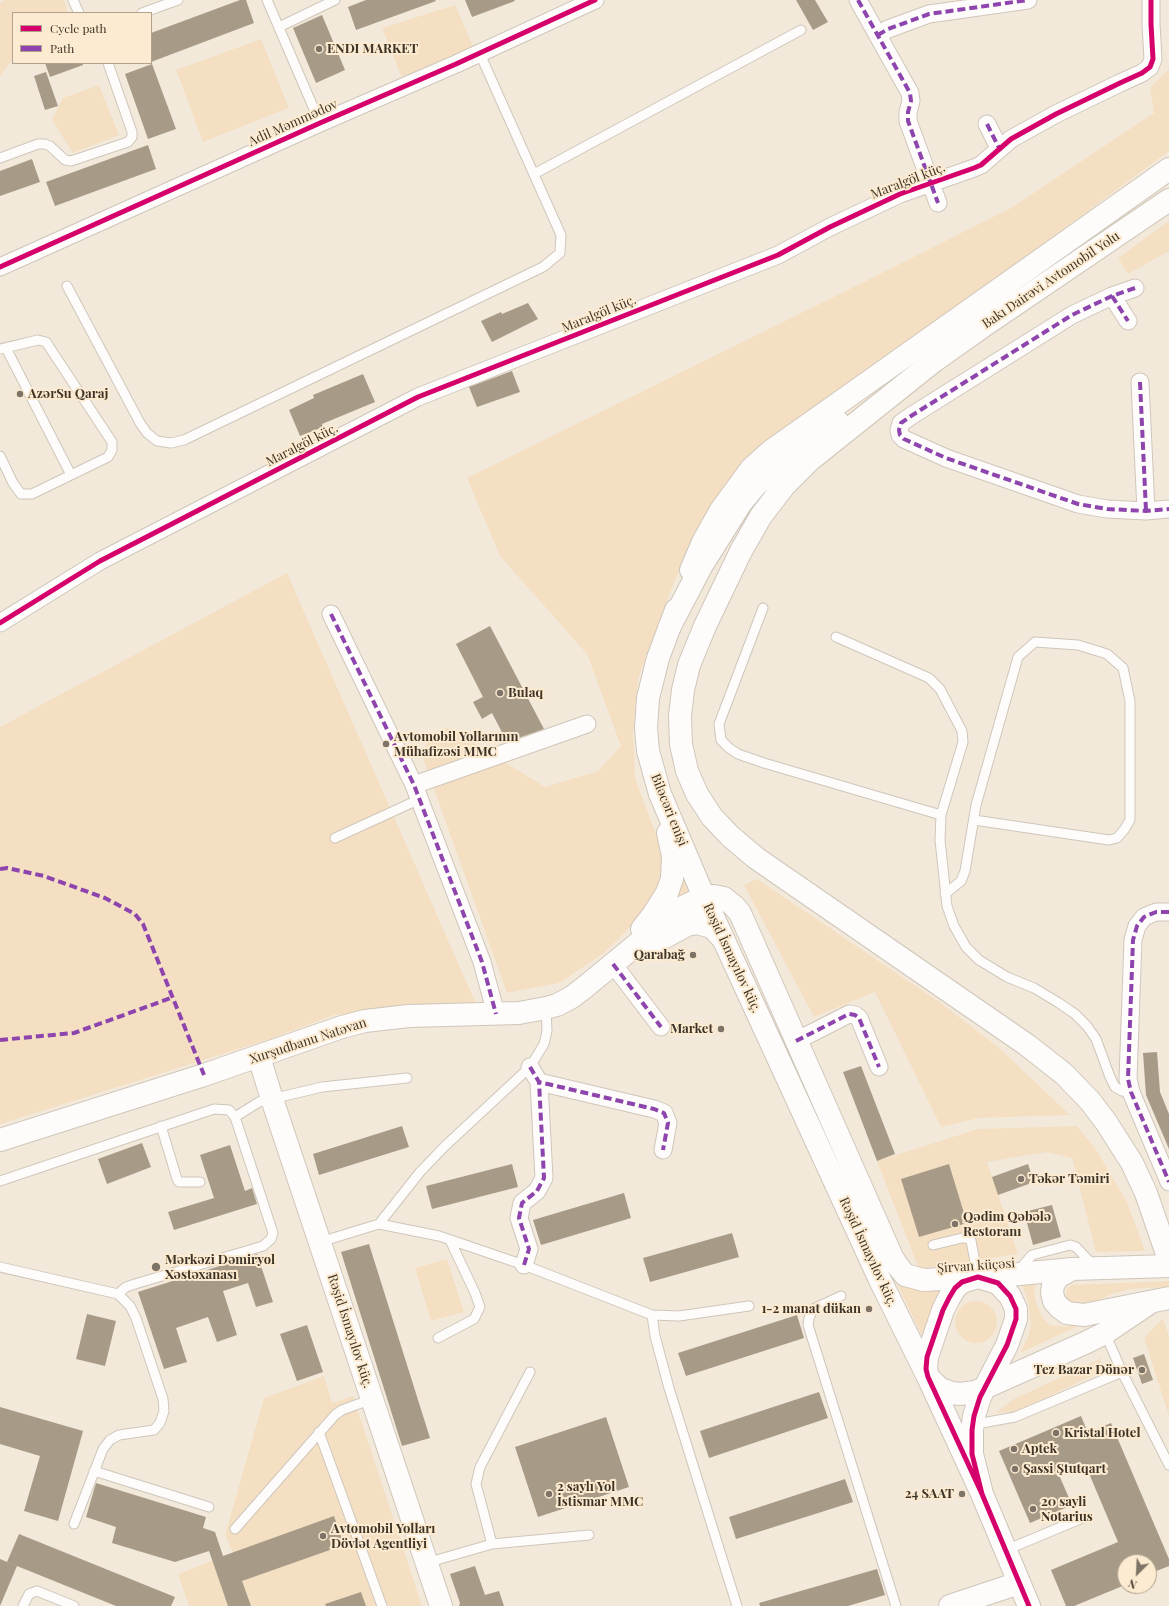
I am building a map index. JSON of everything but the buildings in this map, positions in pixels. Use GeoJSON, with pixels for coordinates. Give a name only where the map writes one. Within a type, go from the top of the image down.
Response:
{"type":"FeatureCollection","features":[{"type":"Feature","properties":{"kind":"main road"},"geometry":{"type":"LineString","coordinates":[[669,628],[687,579],[703,542],[721,510],[751,469],[770,451],[1169,169]]}},
{"type":"Feature","properties":{"kind":"main road","name":"Bakı Dairəvi Avtomobil Yolu"},"geometry":{"type":"LineString","coordinates":[[934,361],[1169,200]]}},
{"type":"Feature","properties":{"kind":"main road"},"geometry":{"type":"LineString","coordinates":[[669,628],[702,565],[741,503],[755,486],[804,443],[934,361]]}},
{"type":"Feature","properties":{"kind":"main road"},"geometry":{"type":"LineString","coordinates":[[934,361],[810,460],[784,486],[761,516],[741,551],[705,626],[689,665],[683,690],[680,716],[681,744],[687,771],[698,794],[712,817],[730,836],[756,858],[1027,1045],[1064,1074],[1090,1101],[1106,1122],[1132,1163],[1146,1193],[1169,1260]]}},
{"type":"Feature","properties":{"kind":"main road","name":"Biləcəri enişi"},"geometry":{"type":"LineString","coordinates":[[669,628],[658,658],[648,698],[646,728],[648,751],[660,794],[704,896]]}},
{"type":"Feature","properties":{"kind":"main road"},"geometry":{"type":"LineString","coordinates":[[613,964],[654,915],[667,893],[672,879],[674,856],[660,794]]}},
{"type":"Feature","properties":{"kind":"main road"},"geometry":{"type":"LineString","coordinates":[[613,964],[667,918],[681,908],[704,896]]}},
{"type":"Feature","properties":{"kind":"main road","name":"Rəşid İsmayılov küç."},"geometry":{"type":"LineString","coordinates":[[892,1257],[740,913],[724,898],[704,896],[879,1278],[928,1377],[982,1494]]}},
{"type":"Feature","properties":{"kind":"main road"},"geometry":{"type":"LineString","coordinates":[[613,964],[687,925],[697,923],[712,927],[724,941]]}},
{"type":"Feature","properties":{"kind":"main road","name":"Xurşudbanu Natəvan"},"geometry":{"type":"LineString","coordinates":[[0,1140],[259,1056],[342,1026],[366,1021],[409,1016],[496,1014],[546,1008],[572,997],[613,964]]}},
{"type":"Feature","properties":{"kind":"main road","name":"Rəşid İsmayılov küç."},"geometry":{"type":"LineString","coordinates":[[259,1056],[441,1606]]}},
{"type":"Feature","properties":{"kind":"main road","name":"Şirvan küçəsi"},"geometry":{"type":"LineString","coordinates":[[892,1257],[897,1266],[905,1275],[918,1279],[978,1277],[1072,1269],[1169,1266]]}},
{"type":"Feature","properties":{"kind":"main road"},"geometry":{"type":"LineString","coordinates":[[1072,1269],[1058,1277],[1053,1285],[1052,1293],[1054,1301],[1058,1307],[1067,1313],[1084,1315],[1160,1300]]}},
{"type":"Feature","properties":{"kind":"main road"},"geometry":{"type":"LineString","coordinates":[[1029,1606],[982,1494],[972,1454],[972,1430],[977,1405],[984,1388],[1006,1345],[1016,1319],[1016,1310],[1010,1296],[998,1283],[978,1277],[962,1282],[955,1288],[943,1310],[927,1357],[926,1369],[928,1377],[940,1389],[952,1394],[967,1394],[984,1388],[1087,1342],[1160,1300]]}},
{"type":"Feature","properties":{"kind":"main road"},"geometry":{"type":"LineString","coordinates":[[950,1606],[1019,1583]]}},
{"type":"Feature","properties":{"kind":"street","name":"Adil Məmmədov"},"geometry":{"type":"LineString","coordinates":[[0,267],[320,122],[480,54],[595,0]]}},
{"type":"Feature","properties":{"kind":"street"},"geometry":{"type":"LineString","coordinates":[[858,0],[910,93],[912,100],[908,112],[908,121],[938,203]]}},
{"type":"Feature","properties":{"kind":"street"},"geometry":{"type":"LineString","coordinates":[[878,35],[888,29],[929,14],[1011,4],[1028,0]]}},
{"type":"Feature","properties":{"kind":"street","name":"Maralgöl küç."},"geometry":{"type":"LineString","coordinates":[[0,623],[100,561],[418,397],[778,255],[858,213],[900,194],[974,168],[1011,139],[1056,114],[1142,74],[1150,67],[1153,59],[1151,0]]}},
{"type":"Feature","properties":{"kind":"street"},"geometry":{"type":"LineString","coordinates":[[987,124],[999,148]]}},
{"type":"Feature","properties":{"kind":"street"},"geometry":{"type":"LineString","coordinates":[[1135,288],[1112,296],[1072,315],[911,416],[902,423],[899,430],[900,435],[904,439],[946,458],[1078,504],[1107,509],[1146,511],[1169,509]]}},
{"type":"Feature","properties":{"kind":"street"},"geometry":{"type":"LineString","coordinates":[[1112,296],[1128,321]]}},
{"type":"Feature","properties":{"kind":"street"},"geometry":{"type":"LineString","coordinates":[[1140,382],[1146,511]]}},
{"type":"Feature","properties":{"kind":"street"},"geometry":{"type":"LineString","coordinates":[[331,614],[417,792],[482,962],[496,1014]]}},
{"type":"Feature","properties":{"kind":"street"},"geometry":{"type":"LineString","coordinates":[[417,792],[586,724]]}},
{"type":"Feature","properties":{"kind":"street"},"geometry":{"type":"LineString","coordinates":[[1168,1176],[1131,1092],[1128,1079],[1128,1065],[1133,940],[1137,926],[1144,917],[1156,912],[1169,912]]}},
{"type":"Feature","properties":{"kind":"street"},"geometry":{"type":"LineString","coordinates":[[613,964],[661,1027]]}},
{"type":"Feature","properties":{"kind":"street"},"geometry":{"type":"LineString","coordinates":[[796,1041],[849,1014],[855,1015],[859,1018],[879,1067]]}},
{"type":"Feature","properties":{"kind":"street"},"geometry":{"type":"LineString","coordinates":[[524,1265],[529,1249],[519,1218],[522,1203],[537,1191],[544,1178],[534,1074],[664,1113],[668,1123],[663,1150]]}},
{"type":"Feature","properties":{"kind":"lane"},"geometry":{"type":"LineString","coordinates":[[73,0],[79,12]]}},
{"type":"Feature","properties":{"kind":"lane"},"geometry":{"type":"LineString","coordinates":[[145,12],[178,0]]}},
{"type":"Feature","properties":{"kind":"lane"},"geometry":{"type":"LineString","coordinates":[[267,0],[320,122]]}},
{"type":"Feature","properties":{"kind":"lane"},"geometry":{"type":"LineString","coordinates":[[278,27],[336,0]]}},
{"type":"Feature","properties":{"kind":"lane"},"geometry":{"type":"LineString","coordinates":[[534,174],[801,30]]}},
{"type":"Feature","properties":{"kind":"lane"},"geometry":{"type":"LineString","coordinates":[[67,286],[147,433],[157,441],[171,443],[184,440],[543,267],[560,253],[561,235],[480,54]]}},
{"type":"Feature","properties":{"kind":"lane"},"geometry":{"type":"LineString","coordinates":[[0,158],[38,144],[45,144],[50,146],[65,160],[71,161],[128,142],[132,137],[132,132],[108,64]]}},
{"type":"Feature","properties":{"kind":"lane"},"geometry":{"type":"LineString","coordinates":[[0,456],[13,483],[21,494],[32,494],[108,458],[112,450],[112,442],[46,342],[38,340],[3,348],[71,475]]}},
{"type":"Feature","properties":{"kind":"lane"},"geometry":{"type":"LineString","coordinates":[[763,608],[719,724],[721,740],[738,754],[764,763],[941,815]]}},
{"type":"Feature","properties":{"kind":"lane"},"geometry":{"type":"LineString","coordinates":[[836,637],[929,678],[940,689],[962,732],[963,742],[941,815],[940,840],[945,894],[954,926],[966,947],[985,964],[1007,977],[1034,988],[1060,1003],[1075,1014],[1087,1026],[1096,1040],[1115,1086],[1122,1091],[1131,1092]]}},
{"type":"Feature","properties":{"kind":"lane"},"geometry":{"type":"LineString","coordinates":[[945,894],[961,880],[965,871],[976,805],[1018,657],[1035,642],[1078,645],[1107,654],[1123,668],[1130,701],[1130,820],[1117,838],[1109,840],[974,820]]}},
{"type":"Feature","properties":{"kind":"lane"},"geometry":{"type":"LineString","coordinates":[[335,838],[417,792]]}},
{"type":"Feature","properties":{"kind":"lane"},"geometry":{"type":"LineString","coordinates":[[379,1224],[420,1172],[444,1146],[534,1074],[547,1031],[546,1008]]}},
{"type":"Feature","properties":{"kind":"lane"},"geometry":{"type":"LineString","coordinates":[[235,1117],[259,1102],[322,1087],[407,1078]]}},
{"type":"Feature","properties":{"kind":"lane"},"geometry":{"type":"LineString","coordinates":[[0,1181],[214,1109],[229,1110],[235,1117],[273,1233],[271,1239],[263,1246],[126,1287],[118,1294]]}},
{"type":"Feature","properties":{"kind":"lane"},"geometry":{"type":"LineString","coordinates":[[161,1126],[179,1182],[200,1182]]}},
{"type":"Feature","properties":{"kind":"lane"},"geometry":{"type":"LineString","coordinates":[[320,1242],[379,1224],[439,1236],[524,1265],[652,1315],[679,1316],[749,1306]]}},
{"type":"Feature","properties":{"kind":"lane"},"geometry":{"type":"LineString","coordinates":[[933,1245],[968,1238],[971,1241],[978,1277]]}},
{"type":"Feature","properties":{"kind":"lane"},"geometry":{"type":"LineString","coordinates":[[438,1338],[474,1319],[480,1307],[450,1240]]}},
{"type":"Feature","properties":{"kind":"lane"},"geometry":{"type":"LineString","coordinates":[[1015,1274],[1032,1255],[1070,1245],[1076,1247],[1097,1268]]}},
{"type":"Feature","properties":{"kind":"lane"},"geometry":{"type":"LineString","coordinates":[[0,1267],[118,1294],[130,1306],[136,1318],[163,1399],[164,1411],[160,1423],[154,1430],[119,1435],[110,1440],[103,1449],[74,1524]]}},
{"type":"Feature","properties":{"kind":"lane"},"geometry":{"type":"LineString","coordinates":[[840,1296],[813,1309],[808,1325],[896,1606]]}},
{"type":"Feature","properties":{"kind":"lane"},"geometry":{"type":"LineString","coordinates":[[652,1315],[655,1336],[669,1388],[737,1606]]}},
{"type":"Feature","properties":{"kind":"lane"},"geometry":{"type":"LineString","coordinates":[[1105,1333],[1122,1372],[1169,1465]]}},
{"type":"Feature","properties":{"kind":"lane"},"geometry":{"type":"LineString","coordinates":[[492,1544],[476,1484],[480,1467],[530,1372]]}},
{"type":"Feature","properties":{"kind":"lane"},"geometry":{"type":"LineString","coordinates":[[972,1430],[982,1423],[1015,1417],[1122,1372]]}},
{"type":"Feature","properties":{"kind":"lane"},"geometry":{"type":"LineString","coordinates":[[235,1530],[319,1432],[342,1410],[372,1399]]}},
{"type":"Feature","properties":{"kind":"lane"},"geometry":{"type":"LineString","coordinates":[[319,1432],[382,1606]]}},
{"type":"Feature","properties":{"kind":"lane"},"geometry":{"type":"LineString","coordinates":[[94,1471],[209,1507]]}},
{"type":"Feature","properties":{"kind":"lane"},"geometry":{"type":"LineString","coordinates":[[1006,1550],[1085,1517]]}},
{"type":"Feature","properties":{"kind":"lane"},"geometry":{"type":"LineString","coordinates":[[426,1563],[492,1544],[588,1535]]}},
{"type":"Feature","properties":{"kind":"lane"},"geometry":{"type":"LineString","coordinates":[[23,1606],[29,1594],[37,1591],[74,1606]]}},
{"type":"Feature","properties":{"kind":"shaded area"},"geometry":{"type":"Polygon","coordinates":[[[4,0],[64,0],[66,12],[12,12],[12,60],[0,76],[0,3],[4,0]]]}},
{"type":"Feature","properties":{"kind":"shaded area"},"geometry":{"type":"Polygon","coordinates":[[[455,5],[474,48],[403,80],[382,28],[455,5]]]}},
{"type":"Feature","properties":{"kind":"shaded area"},"geometry":{"type":"Polygon","coordinates":[[[261,39],[289,108],[203,142],[176,70],[261,39]]]}},
{"type":"Feature","properties":{"kind":"shaded area"},"geometry":{"type":"Polygon","coordinates":[[[1169,69],[1169,151],[1027,256],[768,441],[692,542],[673,585],[638,679],[633,734],[635,778],[662,850],[663,876],[655,903],[604,953],[559,983],[507,993],[420,750],[447,727],[545,787],[598,771],[621,746],[587,654],[500,556],[467,478],[1011,208],[1154,113],[1150,88],[1169,69]]]}},
{"type":"Feature","properties":{"kind":"shaded area"},"geometry":{"type":"Polygon","coordinates":[[[99,85],[119,135],[73,153],[52,120],[63,98],[99,85]]]}},
{"type":"Feature","properties":{"kind":"shaded area"},"geometry":{"type":"Polygon","coordinates":[[[1169,221],[1169,251],[1128,274],[1118,258],[1169,221]]]}},
{"type":"Feature","properties":{"kind":"shaded area"},"geometry":{"type":"Polygon","coordinates":[[[287,573],[476,1004],[334,1015],[270,1039],[0,1124],[0,727],[287,573]]]}},
{"type":"Feature","properties":{"kind":"shaded area"},"geometry":{"type":"Polygon","coordinates":[[[680,857],[694,890],[661,915],[680,857]]]}},
{"type":"Feature","properties":{"kind":"shaded area"},"geometry":{"type":"Polygon","coordinates":[[[757,879],[939,1002],[997,1046],[1070,1115],[979,1118],[941,1127],[875,992],[814,1017],[744,885],[757,879]]]}},
{"type":"Feature","properties":{"kind":"shaded area","name":"Qədim Qəbələ Restoranı"},"geometry":{"type":"Polygon","coordinates":[[[1077,1126],[1095,1148],[1127,1202],[1145,1251],[1096,1252],[1072,1158],[1047,1152],[987,1162],[1018,1254],[919,1269],[877,1161],[978,1129],[1077,1126]]]}},
{"type":"Feature","properties":{"kind":"shaded area"},"geometry":{"type":"Polygon","coordinates":[[[447,1259],[464,1312],[431,1321],[415,1268],[447,1259]]]}},
{"type":"Feature","properties":{"kind":"shaded area"},"geometry":{"type":"Polygon","coordinates":[[[893,1276],[902,1285],[919,1290],[949,1288],[924,1340],[893,1276]]]}},
{"type":"Feature","properties":{"kind":"shaded area"},"geometry":{"type":"Polygon","coordinates":[[[1020,1280],[1037,1280],[1034,1294],[1036,1302],[1042,1317],[1050,1325],[1065,1327],[1089,1321],[1020,1353],[1028,1337],[1031,1325],[1028,1301],[1020,1280]]]}},
{"type":"Feature","properties":{"kind":"shaded area"},"geometry":{"type":"Polygon","coordinates":[[[1169,1281],[1169,1287],[1130,1289],[1112,1294],[1083,1307],[1076,1308],[1066,1299],[1067,1289],[1072,1285],[1169,1281]]]}},
{"type":"Feature","properties":{"kind":"shaded area"},"geometry":{"type":"Polygon","coordinates":[[[976,1301],[991,1307],[997,1322],[991,1337],[976,1343],[961,1337],[955,1322],[961,1307],[976,1301]]]}},
{"type":"Feature","properties":{"kind":"shaded area"},"geometry":{"type":"Polygon","coordinates":[[[1163,1318],[1169,1337],[1169,1416],[1144,1338],[1163,1318]]]}},
{"type":"Feature","properties":{"kind":"shaded area"},"geometry":{"type":"Polygon","coordinates":[[[1102,1358],[1096,1374],[1018,1411],[996,1413],[1014,1399],[1102,1358]]]}},
{"type":"Feature","properties":{"kind":"shaded area"},"geometry":{"type":"Polygon","coordinates":[[[324,1376],[332,1403],[353,1396],[422,1606],[189,1606],[178,1574],[233,1553],[225,1535],[264,1398],[324,1376]]]}},
{"type":"Feature","properties":{"kind":"marked path"},"geometry":{"type":"LineString","coordinates":[[858,0],[910,93],[911,101],[908,112],[908,121],[938,203]]}},
{"type":"Feature","properties":{"kind":"marked path"},"geometry":{"type":"LineString","coordinates":[[878,35],[888,29],[929,14],[1028,0]]}},
{"type":"Feature","properties":{"kind":"marked path"},"geometry":{"type":"LineString","coordinates":[[987,124],[999,148]]}},
{"type":"Feature","properties":{"kind":"marked path"},"geometry":{"type":"LineString","coordinates":[[1135,288],[1112,296],[1072,315],[911,416],[901,423],[899,430],[900,435],[904,439],[946,458],[1078,504],[1107,509],[1146,511],[1169,509]]}},
{"type":"Feature","properties":{"kind":"marked path"},"geometry":{"type":"LineString","coordinates":[[1112,296],[1128,321]]}},
{"type":"Feature","properties":{"kind":"marked path"},"geometry":{"type":"LineString","coordinates":[[1140,382],[1146,511]]}},
{"type":"Feature","properties":{"kind":"marked path"},"geometry":{"type":"LineString","coordinates":[[331,614],[414,785],[482,962],[496,1014]]}},
{"type":"Feature","properties":{"kind":"marked path"},"geometry":{"type":"LineString","coordinates":[[0,869],[7,868],[44,876],[105,898],[135,914],[143,924],[204,1075]]}},
{"type":"Feature","properties":{"kind":"marked path"},"geometry":{"type":"LineString","coordinates":[[1169,912],[1156,912],[1144,917],[1137,926],[1133,940],[1128,1079],[1131,1092],[1169,1182]]}},
{"type":"Feature","properties":{"kind":"marked path"},"geometry":{"type":"LineString","coordinates":[[613,964],[661,1027]]}},
{"type":"Feature","properties":{"kind":"marked path"},"geometry":{"type":"LineString","coordinates":[[0,1040],[74,1033],[171,998]]}},
{"type":"Feature","properties":{"kind":"marked path"},"geometry":{"type":"LineString","coordinates":[[796,1041],[849,1014],[855,1015],[859,1018],[879,1067]]}},
{"type":"Feature","properties":{"kind":"marked path"},"geometry":{"type":"LineString","coordinates":[[530,1067],[539,1082],[654,1109],[664,1113],[668,1123],[663,1150]]}},
{"type":"Feature","properties":{"kind":"marked path"},"geometry":{"type":"LineString","coordinates":[[524,1265],[529,1249],[519,1218],[522,1203],[537,1191],[544,1178],[539,1082]]}},
{"type":"Feature","properties":{"kind":"cycle path"},"geometry":{"type":"LineString","coordinates":[[0,267],[320,123],[456,64],[595,0]]}},
{"type":"Feature","properties":{"kind":"cycle path"},"geometry":{"type":"LineString","coordinates":[[0,623],[100,561],[418,397],[778,255],[830,227],[900,194],[981,165],[1011,139],[1056,114],[1142,73],[1150,67],[1153,59],[1151,0]]}},
{"type":"Feature","properties":{"kind":"cycle path"},"geometry":{"type":"LineString","coordinates":[[982,1494],[972,1454],[972,1430],[974,1416],[980,1397],[1007,1345],[1016,1319],[1016,1309],[1010,1296],[998,1283],[978,1277],[962,1282],[955,1288],[949,1298],[943,1310],[927,1357],[926,1369],[928,1377],[982,1494],[1029,1606]]}},
{"type":"Feature","properties":{"kind":"place","name":"ENDI MARKET"},"geometry":{"type":"Point","coordinates":[319,49]}},
{"type":"Feature","properties":{"kind":"place","name":"AzərSu Qaraj"},"geometry":{"type":"Point","coordinates":[20,394]}},
{"type":"Feature","properties":{"kind":"place","name":"Bulaq"},"geometry":{"type":"Point","coordinates":[500,693]}},
{"type":"Feature","properties":{"kind":"place","name":"Avtomobil Yollarının Mühafizəsi MMC"},"geometry":{"type":"Point","coordinates":[386,744]}},
{"type":"Feature","properties":{"kind":"place","name":"Qarabağ"},"geometry":{"type":"Point","coordinates":[693,955]}},
{"type":"Feature","properties":{"kind":"place","name":"Market"},"geometry":{"type":"Point","coordinates":[721,1029]}},
{"type":"Feature","properties":{"kind":"place","name":"Təkər Təmiri"},"geometry":{"type":"Point","coordinates":[1021,1179]}},
{"type":"Feature","properties":{"kind":"place","name":"Qədim Qəbələ Restoranı"},"geometry":{"type":"Point","coordinates":[955,1224]}},
{"type":"Feature","properties":{"kind":"place","name":"Mərkəzi Dəmiryol Xəstəxanası"},"geometry":{"type":"Point","coordinates":[156,1267]}},
{"type":"Feature","properties":{"kind":"place","name":"1-2 manat dükan"},"geometry":{"type":"Point","coordinates":[869,1309]}},
{"type":"Feature","properties":{"kind":"place","name":"Tez Bazar Dönər"},"geometry":{"type":"Point","coordinates":[1142,1370]}},
{"type":"Feature","properties":{"kind":"place","name":"Kristal Hotel"},"geometry":{"type":"Point","coordinates":[1056,1433]}},
{"type":"Feature","properties":{"kind":"place","name":"Aptek"},"geometry":{"type":"Point","coordinates":[1014,1449]}},
{"type":"Feature","properties":{"kind":"place","name":"Şassi Ştutqart"},"geometry":{"type":"Point","coordinates":[1015,1469]}},
{"type":"Feature","properties":{"kind":"place","name":"2 saylı Yol İstismar MMC"},"geometry":{"type":"Point","coordinates":[549,1494]}},
{"type":"Feature","properties":{"kind":"place","name":"24 SAAT"},"geometry":{"type":"Point","coordinates":[962,1494]}},
{"type":"Feature","properties":{"kind":"place","name":"20 sayli Notarius"},"geometry":{"type":"Point","coordinates":[1033,1509]}},
{"type":"Feature","properties":{"kind":"place","name":"Avtomobil Yolları Dövlət Agentliyi"},"geometry":{"type":"Point","coordinates":[323,1536]}}]}
